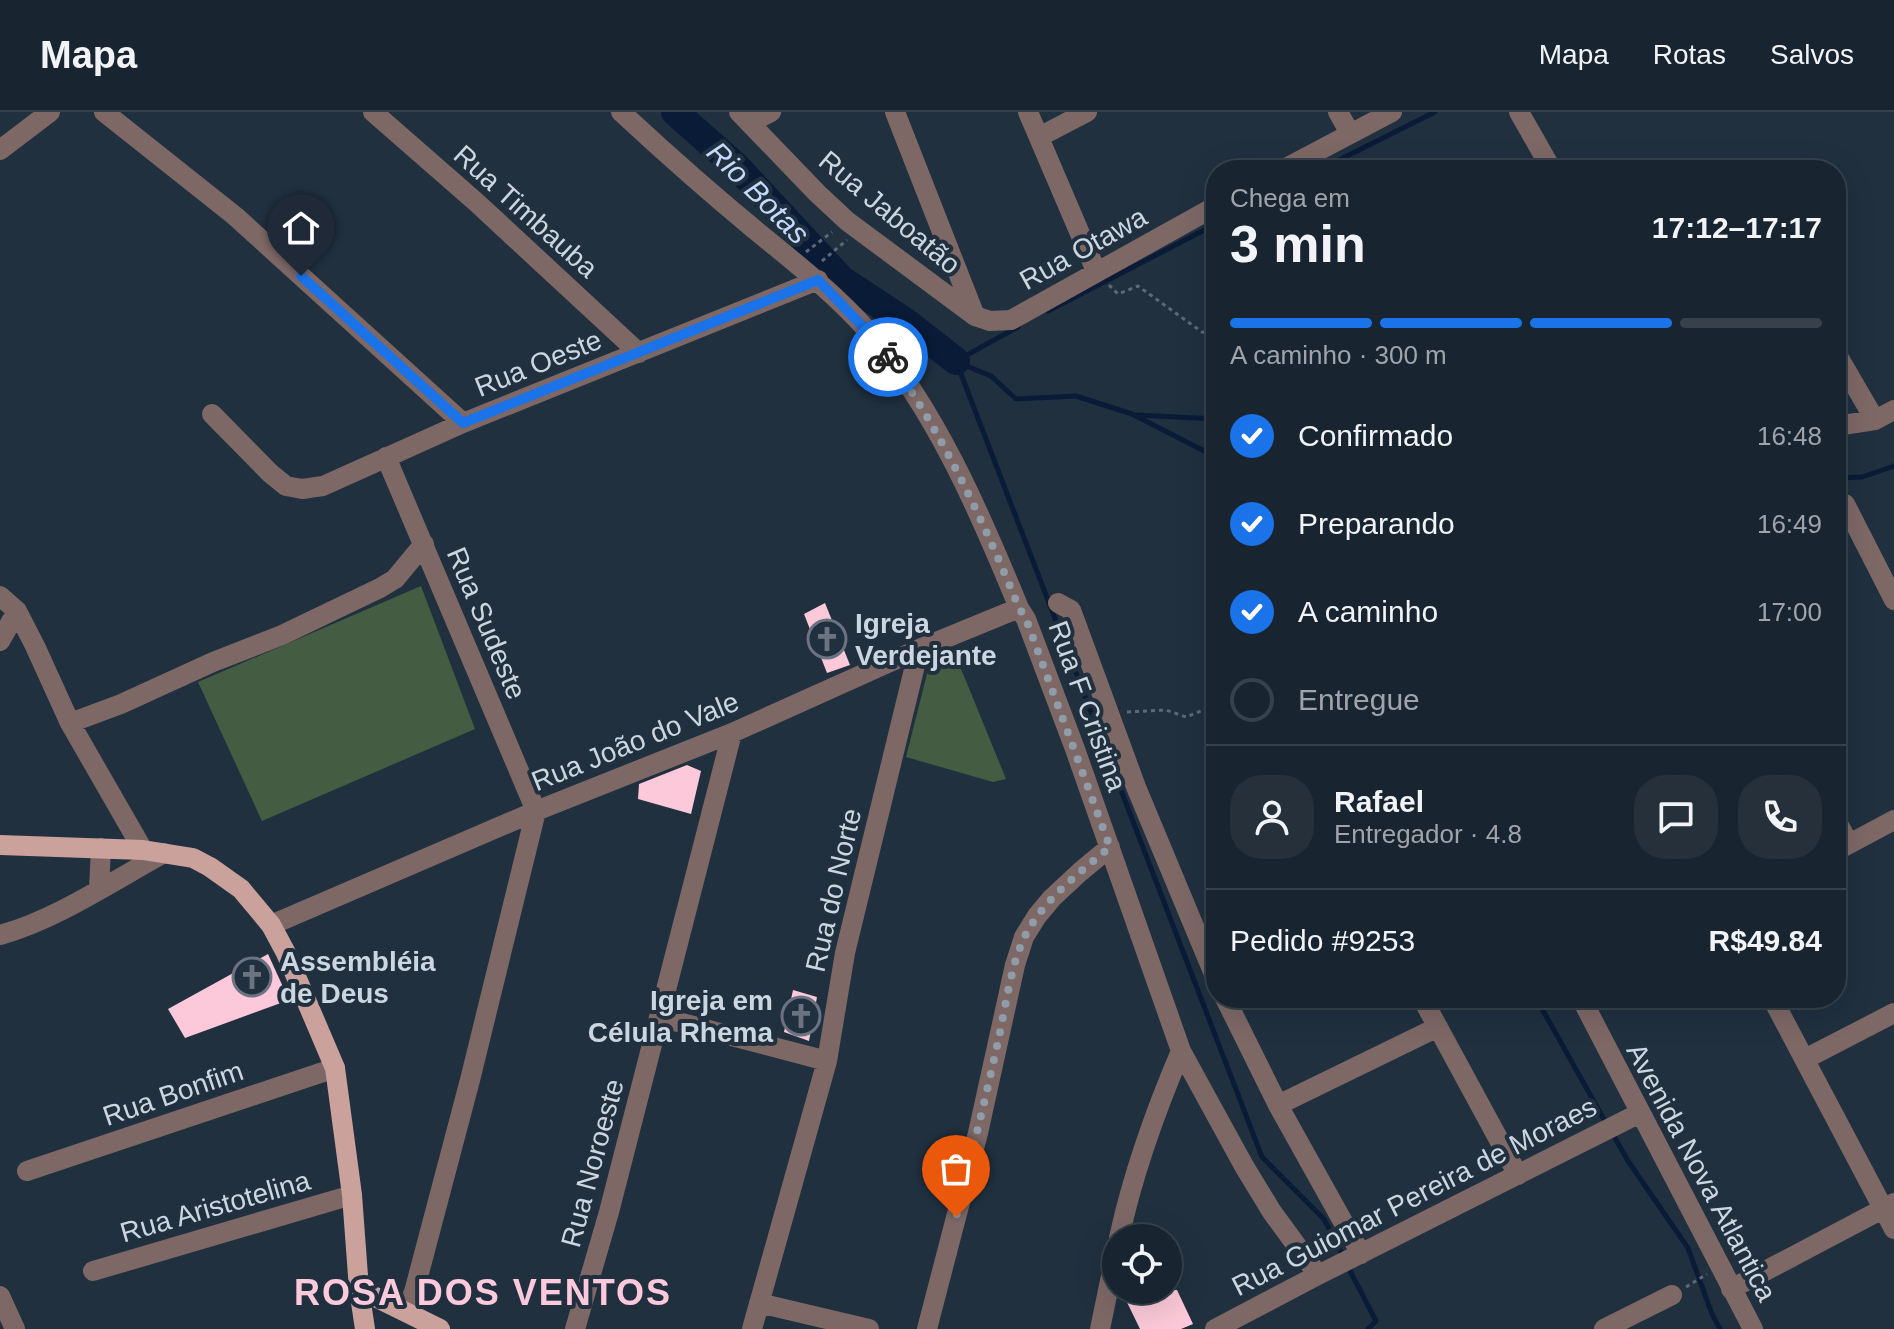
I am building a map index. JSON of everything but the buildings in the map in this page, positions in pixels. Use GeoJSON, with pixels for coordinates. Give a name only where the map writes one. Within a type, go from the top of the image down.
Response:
{"type":"FeatureCollection","features":[{"type":"Feature","properties":{"kind":"main road"},"geometry":{"type":"LineString","coordinates":[[0,845],[153,851],[193,858],[241,889],[271,925],[335,1068],[365,1329]]}},
{"type":"Feature","properties":{"kind":"main road"},"geometry":{"type":"LineString","coordinates":[[359,1289],[440,1329]]}},
{"type":"Feature","properties":{"kind":"street"},"geometry":{"type":"LineString","coordinates":[[0,150],[50,112]]}},
{"type":"Feature","properties":{"kind":"street"},"geometry":{"type":"LineString","coordinates":[[104,112],[235,216],[463,423]]}},
{"type":"Feature","properties":{"kind":"street","name":"Rua Timbauba"},"geometry":{"type":"LineString","coordinates":[[373,112],[476,202],[639,353]]}},
{"type":"Feature","properties":{"kind":"street","name":"Rua F Cristina"},"geometry":{"type":"LineString","coordinates":[[621,112],[686,172],[808,270],[868,332],[925,411],[982,519],[1026,619],[1181,1051],[1272,1212],[1322,1273]]}},
{"type":"Feature","properties":{"kind":"street"},"geometry":{"type":"LineString","coordinates":[[744,117],[770,112]]}},
{"type":"Feature","properties":{"kind":"street"},"geometry":{"type":"LineString","coordinates":[[895,112],[975,316]]}},
{"type":"Feature","properties":{"kind":"street"},"geometry":{"type":"LineString","coordinates":[[1028,112],[1096,271]]}},
{"type":"Feature","properties":{"kind":"street"},"geometry":{"type":"LineString","coordinates":[[1039,137],[1087,112]]}},
{"type":"Feature","properties":{"kind":"street"},"geometry":{"type":"LineString","coordinates":[[1338,112],[1350,133]]}},
{"type":"Feature","properties":{"kind":"street"},"geometry":{"type":"LineString","coordinates":[[1300,160],[1392,112]]}},
{"type":"Feature","properties":{"kind":"street"},"geometry":{"type":"LineString","coordinates":[[1519,112],[1546,160]]}},
{"type":"Feature","properties":{"kind":"street","name":"Rua Jaboatão"},"geometry":{"type":"LineString","coordinates":[[744,117],[847,221],[975,316]]}},
{"type":"Feature","properties":{"kind":"street","name":"Rua Otawa"},"geometry":{"type":"LineString","coordinates":[[975,316],[990,321],[1011,320],[1206,211]]}},
{"type":"Feature","properties":{"kind":"street","name":"Rua Oeste"},"geometry":{"type":"LineString","coordinates":[[212,414],[286,486],[302,489],[323,486],[463,423],[639,353],[808,270]]}},
{"type":"Feature","properties":{"kind":"street"},"geometry":{"type":"LineString","coordinates":[[1846,370],[1875,420]]}},
{"type":"Feature","properties":{"kind":"street"},"geometry":{"type":"LineString","coordinates":[[1846,424],[1875,420],[1894,410]]}},
{"type":"Feature","properties":{"kind":"street","name":"Rua Sudeste"},"geometry":{"type":"LineString","coordinates":[[386,457],[536,811]]}},
{"type":"Feature","properties":{"kind":"street"},"geometry":{"type":"LineString","coordinates":[[1846,506],[1894,600]]}},
{"type":"Feature","properties":{"kind":"street"},"geometry":{"type":"LineString","coordinates":[[70,723],[282,635],[380,588],[395,579],[424,544]]}},
{"type":"Feature","properties":{"kind":"street"},"geometry":{"type":"LineString","coordinates":[[395,579],[435,571]]}},
{"type":"Feature","properties":{"kind":"street"},"geometry":{"type":"LineString","coordinates":[[0,596],[17,611],[70,723],[153,851],[99,889],[58,912],[0,935]]}},
{"type":"Feature","properties":{"kind":"street","name":"Rua F Cristina"},"geometry":{"type":"LineString","coordinates":[[1058,603],[1071,610],[1108,713],[1206,954]]}},
{"type":"Feature","properties":{"kind":"street","name":"Rua João do Vale"},"geometry":{"type":"LineString","coordinates":[[271,925],[536,811],[732,733],[1019,608]]}},
{"type":"Feature","properties":{"kind":"street"},"geometry":{"type":"LineString","coordinates":[[0,641],[17,611]]}},
{"type":"Feature","properties":{"kind":"street","name":"Rua do Norte"},"geometry":{"type":"LineString","coordinates":[[752,1329],[827,1061],[845,953],[919,649]]}},
{"type":"Feature","properties":{"kind":"street","name":"Rua Noroeste"},"geometry":{"type":"LineString","coordinates":[[575,1329],[609,1212],[732,733]]}},
{"type":"Feature","properties":{"kind":"street"},"geometry":{"type":"LineString","coordinates":[[406,1311],[414,1292],[470,1080],[536,811]]}},
{"type":"Feature","properties":{"kind":"street"},"geometry":{"type":"LineString","coordinates":[[1846,846],[1894,820]]}},
{"type":"Feature","properties":{"kind":"street"},"geometry":{"type":"LineString","coordinates":[[927,1329],[978,1133],[1024,937],[1052,898],[1110,847]]}},
{"type":"Feature","properties":{"kind":"street"},"geometry":{"type":"LineString","coordinates":[[99,889],[101,848]]}},
{"type":"Feature","properties":{"kind":"street"},"geometry":{"type":"LineString","coordinates":[[1230,1008],[1357,1255]]}},
{"type":"Feature","properties":{"kind":"street"},"geometry":{"type":"LineString","coordinates":[[1428,1008],[1518,1175]]}},
{"type":"Feature","properties":{"kind":"street","name":"Avenida Nova Atlantica"},"geometry":{"type":"LineString","coordinates":[[1585,1008],[1632,1118],[1753,1329]]}},
{"type":"Feature","properties":{"kind":"street"},"geometry":{"type":"LineString","coordinates":[[1777,1008],[1889,1206],[1894,1229]]}},
{"type":"Feature","properties":{"kind":"street"},"geometry":{"type":"LineString","coordinates":[[1805,1059],[1894,1013]]}},
{"type":"Feature","properties":{"kind":"street"},"geometry":{"type":"LineString","coordinates":[[659,1017],[827,1061]]}},
{"type":"Feature","properties":{"kind":"street"},"geometry":{"type":"LineString","coordinates":[[1278,1105],[1438,1027]]}},
{"type":"Feature","properties":{"kind":"street"},"geometry":{"type":"LineString","coordinates":[[1122,1224],[1150,1128],[1181,1051]]}},
{"type":"Feature","properties":{"kind":"street","name":"Rua Bonfim"},"geometry":{"type":"LineString","coordinates":[[27,1171],[335,1068]]}},
{"type":"Feature","properties":{"kind":"street","name":"Rua Guiomar Pereira de Moraes"},"geometry":{"type":"LineString","coordinates":[[1215,1329],[1632,1118]]}},
{"type":"Feature","properties":{"kind":"street","name":"Rua Aristotelina"},"geometry":{"type":"LineString","coordinates":[[93,1271],[352,1195]]}},
{"type":"Feature","properties":{"kind":"street"},"geometry":{"type":"LineString","coordinates":[[1731,1289],[1889,1206]]}},
{"type":"Feature","properties":{"kind":"street"},"geometry":{"type":"LineString","coordinates":[[1604,1329],[1672,1295]]}},
{"type":"Feature","properties":{"kind":"street"},"geometry":{"type":"LineString","coordinates":[[0,1296],[15,1329]]}},
{"type":"Feature","properties":{"kind":"street"},"geometry":{"type":"LineString","coordinates":[[759,1303],[869,1329]]}},
{"type":"Feature","properties":{"kind":"street"},"geometry":{"type":"LineString","coordinates":[[1100,1329],[1105,1304]]}},
{"type":"Feature","properties":{"kind":"path"},"geometry":{"type":"LineString","coordinates":[[808,270],[830,233]]}},
{"type":"Feature","properties":{"kind":"path"},"geometry":{"type":"LineString","coordinates":[[808,270],[847,240]]}},
{"type":"Feature","properties":{"kind":"path"},"geometry":{"type":"LineString","coordinates":[[1118,294],[1138,286],[1206,332]]}},
{"type":"Feature","properties":{"kind":"path"},"geometry":{"type":"LineString","coordinates":[[1108,713],[1166,710],[1186,717],[1206,709]]}},
{"type":"Feature","properties":{"kind":"path"},"geometry":{"type":"LineString","coordinates":[[1672,1295],[1707,1274]]}},
{"type":"Feature","properties":{"kind":"green space"},"geometry":{"type":"Polygon","coordinates":[[[421,586],[475,729],[262,821],[198,682],[421,586]]]}},
{"type":"Feature","properties":{"kind":"green space"},"geometry":{"type":"Polygon","coordinates":[[[951,649],[1006,779],[993,782],[906,757],[930,662],[951,649]]]}},
{"type":"Feature","properties":{"kind":"waterway","name":"Rio Botas"},"geometry":{"type":"LineString","coordinates":[[675,112],[737,167],[842,280],[906,322],[956,361]]}},
{"type":"Feature","properties":{"kind":"waterway"},"geometry":{"type":"LineString","coordinates":[[1339,160],[1435,112]]}},
{"type":"Feature","properties":{"kind":"waterway"},"geometry":{"type":"LineString","coordinates":[[1048,311],[1206,229]]}},
{"type":"Feature","properties":{"kind":"waterway"},"geometry":{"type":"LineString","coordinates":[[956,361],[1018,327]]}},
{"type":"Feature","properties":{"kind":"waterway"},"geometry":{"type":"LineString","coordinates":[[956,361],[1262,1157],[1324,1219],[1343,1256]]}},
{"type":"Feature","properties":{"kind":"waterway"},"geometry":{"type":"LineString","coordinates":[[957,362],[991,376],[1016,399],[1076,396],[1132,414],[1206,452]]}},
{"type":"Feature","properties":{"kind":"waterway"},"geometry":{"type":"LineString","coordinates":[[1137,415],[1206,418]]}},
{"type":"Feature","properties":{"kind":"waterway"},"geometry":{"type":"LineString","coordinates":[[1846,478],[1862,477],[1894,466]]}},
{"type":"Feature","properties":{"kind":"waterway"},"geometry":{"type":"LineString","coordinates":[[1542,1008],[1606,1123]]}},
{"type":"Feature","properties":{"kind":"waterway"},"geometry":{"type":"LineString","coordinates":[[1611,1131],[1688,1248],[1720,1329]]}},
{"type":"Feature","properties":{"kind":"waterway"},"geometry":{"type":"LineString","coordinates":[[1347,1265],[1376,1321],[1368,1329]]}},
{"type":"Feature","properties":{"kind":"way so far"},"geometry":{"type":"LineString","coordinates":[[888,357],[925,411],[982,519],[1026,619],[1110,847],[1052,898],[1024,937],[956,1217]]}},
{"type":"Feature","properties":{"kind":"place","name":"Igreja Verdejante"},"geometry":{"type":"Point","coordinates":[827,639]}},
{"type":"Feature","properties":{"kind":"place","name":"Assembléia de Deus"},"geometry":{"type":"Point","coordinates":[252,977]}},
{"type":"Feature","properties":{"kind":"place","name":"Igreja em Célula Rhema"},"geometry":{"type":"Point","coordinates":[801,1016]}},
{"type":"Feature","properties":{"kind":"district","name":"ROSA DOS VENTOS"},"geometry":{"type":"Point","coordinates":[483,1292]}},
{"type":"Feature","properties":{"kind":"route"},"geometry":{"type":"LineString","coordinates":[[301,276],[463,423],[818,280],[888,357]]}}]}
